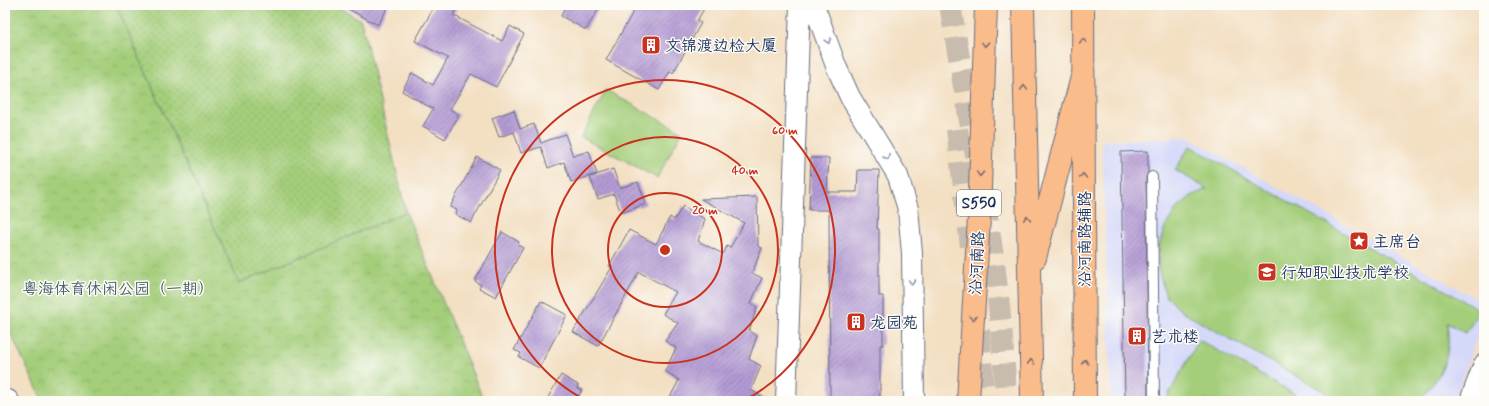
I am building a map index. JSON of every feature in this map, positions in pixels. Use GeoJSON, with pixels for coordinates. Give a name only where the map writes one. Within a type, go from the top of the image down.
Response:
{"type":"FeatureCollection","features":[{"type":"Feature","properties":{"kind":"main road","name":"沿河南路"},"geometry":{"type":"LineString","coordinates":[[968,401],[979,218],[986,5]]}},
{"type":"Feature","properties":{"kind":"main road"},"geometry":{"type":"LineString","coordinates":[[1023,5],[1032,401]]}},
{"type":"Feature","properties":{"kind":"main road"},"geometry":{"type":"LineString","coordinates":[[1029,280],[1082,77],[1082,5]]}},
{"type":"Feature","properties":{"kind":"main road","name":"沿河南路辅路"},"geometry":{"type":"LineString","coordinates":[[1082,77],[1085,401]]}},
{"type":"Feature","properties":{"kind":"street"},"geometry":{"type":"LineString","coordinates":[[786,401],[800,5]]}},
{"type":"Feature","properties":{"kind":"street"},"geometry":{"type":"LineString","coordinates":[[814,5],[836,66],[850,97],[898,176],[908,209],[912,253],[914,401]]}},
{"type":"Feature","properties":{"kind":"street"},"geometry":{"type":"LineString","coordinates":[[1470,401],[1484,364]]}},
{"type":"Feature","properties":{"kind":"lane"},"geometry":{"type":"LineString","coordinates":[[1152,177],[1154,401]]}},
{"type":"Feature","properties":{"kind":"shaded area","name":"行知职业技术学校"},"geometry":{"type":"Polygon","coordinates":[[[1188,137],[1484,303],[1484,318],[1454,401],[1111,401],[1102,141],[1188,137]]]}},
{"type":"Feature","properties":{"kind":"green space","name":"粤海体育休闲公园（一期）"},"geometry":{"type":"Polygon","coordinates":[[[12,5],[116,5],[239,283],[406,212],[484,401],[43,401],[5,322],[5,8],[12,5]]]}},
{"type":"Feature","properties":{"kind":"green space"},"geometry":{"type":"Polygon","coordinates":[[[116,5],[336,5],[361,20],[406,212],[239,283],[116,5]]]}},
{"type":"Feature","properties":{"kind":"green space"},"geometry":{"type":"Polygon","coordinates":[[[606,90],[682,132],[657,178],[581,137],[606,90]]]}},
{"type":"Feature","properties":{"kind":"green space"},"geometry":{"type":"Polygon","coordinates":[[[1190,146],[1480,310],[1466,333],[1447,323],[1448,346],[1444,365],[1434,383],[1419,401],[1341,401],[1182,312],[1166,296],[1158,269],[1159,246],[1165,227],[1176,209],[1191,196],[1207,189],[1175,170],[1190,146]]]}},
{"type":"Feature","properties":{"kind":"green space"},"geometry":{"type":"Polygon","coordinates":[[[1199,340],[1307,401],[1165,401],[1199,340]]]}},
{"type":"Feature","properties":{"kind":"building"},"geometry":{"type":"Polygon","coordinates":[[[341,5],[389,5],[378,25],[341,5]]]}},
{"type":"Feature","properties":{"kind":"building"},"geometry":{"type":"Polygon","coordinates":[[[435,5],[459,5],[453,15],[502,41],[510,26],[524,34],[496,87],[471,74],[450,109],[459,115],[445,139],[423,126],[433,109],[402,91],[412,73],[433,85],[448,58],[415,41],[435,5]]]}},
{"type":"Feature","properties":{"kind":"building"},"geometry":{"type":"Polygon","coordinates":[[[566,5],[601,5],[586,30],[561,16],[566,5]]]}},
{"type":"Feature","properties":{"kind":"building","name":"文锦渡边检大厦"},"geometry":{"type":"Polygon","coordinates":[[[637,5],[706,5],[697,21],[701,23],[673,73],[670,71],[659,90],[606,60],[637,5]]]}},
{"type":"Feature","properties":{"kind":"building"},"geometry":{"type":"Polygon","coordinates":[[[514,110],[520,129],[534,124],[541,143],[565,134],[573,156],[589,151],[597,174],[571,182],[564,162],[548,168],[541,147],[521,153],[514,132],[499,137],[492,118],[514,110]]]}},
{"type":"Feature","properties":{"kind":"building","name":"艺术楼"},"geometry":{"type":"Polygon","coordinates":[[[1148,151],[1148,172],[1146,177],[1148,401],[1125,401],[1121,152],[1148,151]]]}},
{"type":"Feature","properties":{"kind":"building"},"geometry":{"type":"Polygon","coordinates":[[[477,157],[500,170],[471,223],[455,214],[457,210],[450,207],[477,157]]]}},
{"type":"Feature","properties":{"kind":"building","name":"龙园苑"},"geometry":{"type":"Polygon","coordinates":[[[811,158],[829,158],[827,192],[857,192],[858,170],[879,170],[877,229],[879,229],[879,296],[883,296],[883,345],[880,345],[880,401],[830,401],[829,210],[809,210],[811,158]]]}},
{"type":"Feature","properties":{"kind":"building"},"geometry":{"type":"Polygon","coordinates":[[[613,169],[620,188],[638,182],[646,204],[621,213],[614,194],[598,199],[590,177],[613,169]]]}},
{"type":"Feature","properties":{"kind":"building"},"geometry":{"type":"Polygon","coordinates":[[[757,197],[758,246],[762,248],[752,273],[762,278],[751,303],[757,307],[749,331],[757,336],[749,359],[761,366],[751,390],[770,401],[668,401],[679,380],[665,371],[676,348],[665,341],[678,323],[663,314],[676,292],[639,272],[598,346],[573,332],[612,267],[609,266],[629,230],[656,244],[670,217],[674,220],[683,206],[705,219],[698,241],[723,254],[727,246],[730,248],[744,223],[701,199],[757,197]]]}},
{"type":"Feature","properties":{"kind":"building"},"geometry":{"type":"Polygon","coordinates":[[[502,232],[519,242],[518,245],[523,248],[496,297],[479,288],[481,285],[475,281],[502,232]]]}},
{"type":"Feature","properties":{"kind":"building"},"geometry":{"type":"Polygon","coordinates":[[[541,301],[567,315],[539,368],[519,357],[521,353],[514,350],[541,301]]]}},
{"type":"Feature","properties":{"kind":"building"},"geometry":{"type":"Polygon","coordinates":[[[561,375],[578,385],[577,388],[582,390],[576,401],[546,401],[561,375]]]}},
{"type":"Feature","properties":{"kind":"tunnel"},"geometry":{"type":"LineString","coordinates":[[950,5],[976,156]]}},
{"type":"Feature","properties":{"kind":"tunnel"},"geometry":{"type":"LineString","coordinates":[[957,129],[971,246]]}},
{"type":"Feature","properties":{"kind":"tunnel"},"geometry":{"type":"LineString","coordinates":[[984,200],[998,300],[1006,401]]}},
{"type":"Feature","properties":{"kind":"tunnel"},"geometry":{"type":"LineString","coordinates":[[979,330],[984,401]]}},
{"type":"Feature","properties":{"kind":"place","name":"文锦渡边检大厦"},"geometry":{"type":"Point","coordinates":[651,45]}},
{"type":"Feature","properties":{"kind":"place","name":"主席台"},"geometry":{"type":"Point","coordinates":[1359,241]}},
{"type":"Feature","properties":{"kind":"place","name":"行知职业技术学校"},"geometry":{"type":"Point","coordinates":[1267,272]}},
{"type":"Feature","properties":{"kind":"place","name":"龙园苑"},"geometry":{"type":"Point","coordinates":[856,322]}},
{"type":"Feature","properties":{"kind":"place","name":"艺术楼"},"geometry":{"type":"Point","coordinates":[1137,336]}}]}
